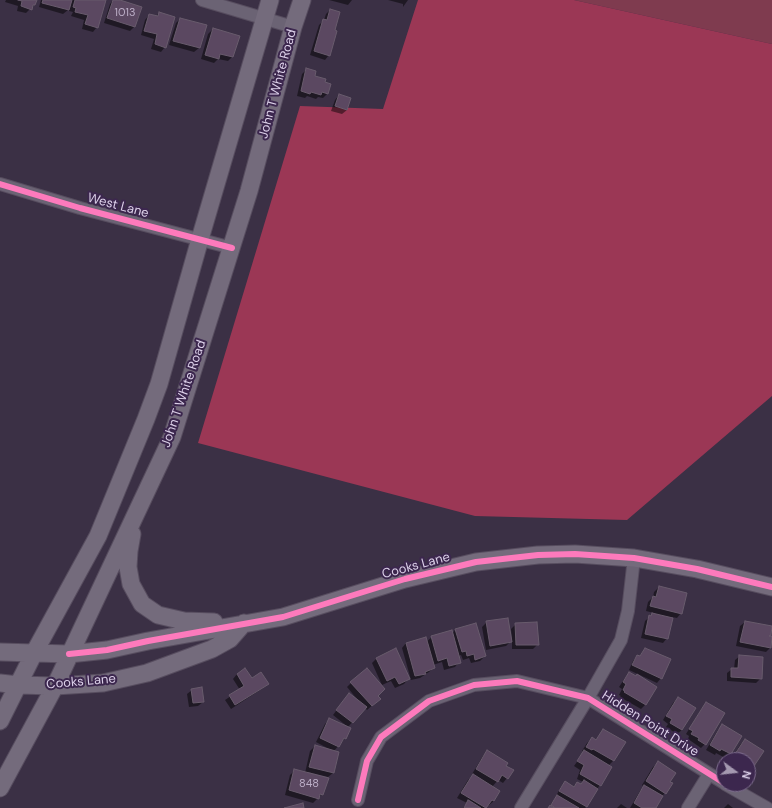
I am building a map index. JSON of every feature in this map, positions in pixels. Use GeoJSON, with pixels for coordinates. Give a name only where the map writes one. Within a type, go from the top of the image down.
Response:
{"type":"FeatureCollection","features":[{"type":"Feature","properties":{"kind":"main road","name":"John T White Road"},"geometry":{"type":"LineString","coordinates":[[0,721],[34,653],[98,536],[146,419],[159,384],[200,239],[266,19],[270,0]]}},
{"type":"Feature","properties":{"kind":"main road","name":"John T White Road"},"geometry":{"type":"LineString","coordinates":[[0,788],[55,686],[172,437],[249,191],[293,27],[302,0]]}},
{"type":"Feature","properties":{"kind":"main road"},"geometry":{"type":"LineString","coordinates":[[136,514],[129,551],[128,566],[131,584],[142,604],[158,615],[184,621],[244,623]]}},
{"type":"Feature","properties":{"kind":"main road","name":"Cooks Lane"},"geometry":{"type":"LineString","coordinates":[[0,652],[69,654],[107,650],[282,617],[405,579],[476,562],[538,555],[575,554],[634,558],[697,569],[772,587]]}},
{"type":"Feature","properties":{"kind":"main road","name":"Cooks Lane"},"geometry":{"type":"LineString","coordinates":[[0,683],[18,686],[55,686],[103,683],[147,673],[212,649],[230,639],[244,623]]}},
{"type":"Feature","properties":{"kind":"street"},"geometry":{"type":"LineString","coordinates":[[202,0],[293,27]]}},
{"type":"Feature","properties":{"kind":"street","name":"West Lane"},"geometry":{"type":"LineString","coordinates":[[0,184],[80,208],[232,248]]}},
{"type":"Feature","properties":{"kind":"street"},"geometry":{"type":"LineString","coordinates":[[521,808],[588,698],[621,640],[628,611],[634,558]]}},
{"type":"Feature","properties":{"kind":"street","name":"Hidden Point Drive"},"geometry":{"type":"LineString","coordinates":[[358,800],[367,761],[381,737],[430,701],[474,685],[517,681],[588,698],[716,779]]}},
{"type":"Feature","properties":{"kind":"street"},"geometry":{"type":"LineString","coordinates":[[688,808],[708,774]]}},
{"type":"Feature","properties":{"kind":"street","name":"Hidden Point Drive"},"geometry":{"type":"LineString","coordinates":[[739,792],[767,808]]}},
{"type":"Feature","properties":{"kind":"street"},"geometry":{"type":"LineString","coordinates":[[767,808],[772,802]]}},
{"type":"Feature","properties":{"kind":"shaded area"},"geometry":{"type":"Polygon","coordinates":[[[418,0],[574,0],[772,44],[772,396],[627,520],[475,516],[198,443],[300,106],[383,109],[418,0]]]}},
{"type":"Feature","properties":{"kind":"shaded area"},"geometry":{"type":"Polygon","coordinates":[[[574,0],[772,0],[772,44],[574,0]]]}},
{"type":"Feature","properties":{"kind":"building"},"geometry":{"type":"Polygon","coordinates":[[[18,0],[37,0],[35,5],[33,5],[32,10],[21,6],[22,1],[18,0]]]}},
{"type":"Feature","properties":{"kind":"building"},"geometry":{"type":"Polygon","coordinates":[[[43,0],[72,0],[69,10],[42,3],[43,0]]]}},
{"type":"Feature","properties":{"kind":"building"},"geometry":{"type":"Polygon","coordinates":[[[75,0],[106,0],[98,28],[85,24],[88,15],[75,12],[76,8],[73,7],[75,0]]]}},
{"type":"Feature","properties":{"kind":"building"},"geometry":{"type":"Polygon","coordinates":[[[113,0],[120,0],[142,7],[135,27],[107,18],[113,0]]]}},
{"type":"Feature","properties":{"kind":"building"},"geometry":{"type":"Polygon","coordinates":[[[330,9],[340,12],[335,30],[337,31],[330,56],[314,51],[323,19],[327,20],[330,9]]]}},
{"type":"Feature","properties":{"kind":"building"},"geometry":{"type":"Polygon","coordinates":[[[159,12],[175,17],[166,48],[155,44],[157,34],[144,31],[149,14],[158,16],[159,12]]]}},
{"type":"Feature","properties":{"kind":"building"},"geometry":{"type":"Polygon","coordinates":[[[180,18],[207,25],[200,48],[173,41],[180,18]]]}},
{"type":"Feature","properties":{"kind":"building"},"geometry":{"type":"Polygon","coordinates":[[[213,28],[240,36],[233,57],[220,54],[219,59],[205,55],[213,28]]]}},
{"type":"Feature","properties":{"kind":"building"},"geometry":{"type":"Polygon","coordinates":[[[306,68],[316,71],[315,76],[326,79],[325,82],[331,84],[328,94],[322,92],[321,95],[311,92],[310,94],[301,91],[306,68]]]}},
{"type":"Feature","properties":{"kind":"building"},"geometry":{"type":"Polygon","coordinates":[[[339,94],[351,98],[347,110],[335,106],[339,94]]]}},
{"type":"Feature","properties":{"kind":"building"},"geometry":{"type":"Polygon","coordinates":[[[659,586],[687,593],[682,614],[650,606],[653,596],[656,597],[659,586]]]}},
{"type":"Feature","properties":{"kind":"building"},"geometry":{"type":"Polygon","coordinates":[[[652,613],[673,618],[668,639],[645,634],[649,615],[651,616],[652,613]]]}},
{"type":"Feature","properties":{"kind":"building"},"geometry":{"type":"Polygon","coordinates":[[[508,618],[512,642],[490,646],[486,621],[508,618]]]}},
{"type":"Feature","properties":{"kind":"building"},"geometry":{"type":"Polygon","coordinates":[[[745,621],[772,626],[771,635],[769,636],[772,636],[771,648],[740,642],[745,621]]]}},
{"type":"Feature","properties":{"kind":"building"},"geometry":{"type":"Polygon","coordinates":[[[537,622],[539,645],[516,645],[515,623],[537,622]]]}},
{"type":"Feature","properties":{"kind":"building"},"geometry":{"type":"Polygon","coordinates":[[[476,623],[486,656],[475,660],[474,654],[467,656],[466,651],[462,652],[455,629],[476,623]]]}},
{"type":"Feature","properties":{"kind":"building"},"geometry":{"type":"Polygon","coordinates":[[[452,630],[461,663],[449,666],[447,658],[438,661],[431,636],[452,630]]]}},
{"type":"Feature","properties":{"kind":"building"},"geometry":{"type":"Polygon","coordinates":[[[426,637],[435,668],[425,672],[426,674],[415,676],[406,643],[426,637]]]}},
{"type":"Feature","properties":{"kind":"building"},"geometry":{"type":"Polygon","coordinates":[[[396,648],[410,679],[399,684],[395,677],[387,681],[376,658],[396,648]]]}},
{"type":"Feature","properties":{"kind":"building"},"geometry":{"type":"Polygon","coordinates":[[[645,648],[671,659],[662,679],[632,665],[637,655],[640,656],[645,648]]]}},
{"type":"Feature","properties":{"kind":"building"},"geometry":{"type":"Polygon","coordinates":[[[739,655],[763,657],[762,679],[731,677],[731,668],[738,668],[739,655]]]}},
{"type":"Feature","properties":{"kind":"building"},"geometry":{"type":"Polygon","coordinates":[[[245,668],[252,678],[261,672],[269,684],[235,705],[229,695],[244,686],[237,674],[245,668]]]}},
{"type":"Feature","properties":{"kind":"building"},"geometry":{"type":"Polygon","coordinates":[[[367,668],[385,689],[378,696],[381,699],[372,706],[350,682],[367,668]]]}},
{"type":"Feature","properties":{"kind":"building"},"geometry":{"type":"Polygon","coordinates":[[[629,672],[636,676],[637,674],[657,687],[646,705],[624,692],[625,691],[623,690],[626,684],[623,682],[629,672]]]}},
{"type":"Feature","properties":{"kind":"building"},"geometry":{"type":"Polygon","coordinates":[[[202,687],[204,702],[193,703],[191,689],[202,687]]]}},
{"type":"Feature","properties":{"kind":"building"},"geometry":{"type":"Polygon","coordinates":[[[349,693],[367,707],[353,723],[336,710],[349,693]]]}},
{"type":"Feature","properties":{"kind":"building"},"geometry":{"type":"Polygon","coordinates":[[[678,697],[696,708],[682,730],[670,723],[672,719],[666,716],[678,697]]]}},
{"type":"Feature","properties":{"kind":"building"},"geometry":{"type":"Polygon","coordinates":[[[706,702],[725,713],[706,745],[698,740],[699,738],[691,734],[693,731],[689,729],[706,702]]]}},
{"type":"Feature","properties":{"kind":"building"},"geometry":{"type":"Polygon","coordinates":[[[329,718],[351,728],[346,739],[344,738],[339,747],[320,738],[329,718]]]}},
{"type":"Feature","properties":{"kind":"building"},"geometry":{"type":"Polygon","coordinates":[[[722,724],[742,736],[732,752],[727,752],[721,749],[720,751],[710,745],[722,724]]]}},
{"type":"Feature","properties":{"kind":"building"},"geometry":{"type":"Polygon","coordinates":[[[603,729],[626,742],[614,761],[593,749],[592,750],[586,747],[592,737],[596,740],[603,729]]]}},
{"type":"Feature","properties":{"kind":"building"},"geometry":{"type":"Polygon","coordinates":[[[745,739],[764,751],[756,763],[756,752],[736,752],[745,739]]]}},
{"type":"Feature","properties":{"kind":"building"},"geometry":{"type":"Polygon","coordinates":[[[315,745],[339,752],[334,773],[309,767],[315,745]]]}},
{"type":"Feature","properties":{"kind":"building"},"geometry":{"type":"Polygon","coordinates":[[[487,750],[508,763],[506,766],[514,770],[508,779],[502,775],[498,782],[476,769],[487,750]]]}},
{"type":"Feature","properties":{"kind":"building"},"geometry":{"type":"Polygon","coordinates":[[[584,750],[612,767],[601,786],[580,774],[584,765],[577,761],[584,750]]]}},
{"type":"Feature","properties":{"kind":"building"},"geometry":{"type":"Polygon","coordinates":[[[658,761],[676,773],[670,782],[673,783],[666,794],[646,781],[658,761]]]}},
{"type":"Feature","properties":{"kind":"building"},"geometry":{"type":"Polygon","coordinates":[[[294,769],[329,778],[323,795],[320,794],[319,799],[289,790],[294,769]]]}},
{"type":"Feature","properties":{"kind":"building"},"geometry":{"type":"Polygon","coordinates":[[[473,774],[500,791],[494,801],[492,800],[486,808],[461,793],[473,774]]]}},
{"type":"Feature","properties":{"kind":"building"},"geometry":{"type":"Polygon","coordinates":[[[584,780],[598,789],[587,807],[559,791],[565,781],[574,787],[577,782],[581,784],[584,780]]]}},
{"type":"Feature","properties":{"kind":"building"},"geometry":{"type":"Polygon","coordinates":[[[644,785],[663,796],[656,808],[642,808],[634,803],[644,785]]]}},
{"type":"Feature","properties":{"kind":"building"},"geometry":{"type":"Polygon","coordinates":[[[557,795],[579,808],[554,808],[551,805],[557,795]]]}},
{"type":"Feature","properties":{"kind":"building"},"geometry":{"type":"Polygon","coordinates":[[[468,800],[470,801],[481,808],[464,808],[468,800]]]}},
{"type":"Feature","properties":{"kind":"building"},"geometry":{"type":"Polygon","coordinates":[[[303,803],[304,808],[284,808],[303,803]]]}},
{"type":"Feature","properties":{"kind":"cycle path"},"geometry":{"type":"LineString","coordinates":[[0,184],[80,208],[232,248]]}},
{"type":"Feature","properties":{"kind":"cycle path"},"geometry":{"type":"LineString","coordinates":[[69,654],[107,650],[148,641],[283,617],[405,579],[476,562],[538,555],[575,554],[634,558],[697,569],[772,587]]}},
{"type":"Feature","properties":{"kind":"cycle path"},"geometry":{"type":"LineString","coordinates":[[358,800],[367,761],[381,737],[429,701],[474,685],[517,681],[588,698],[716,778]]}}]}
